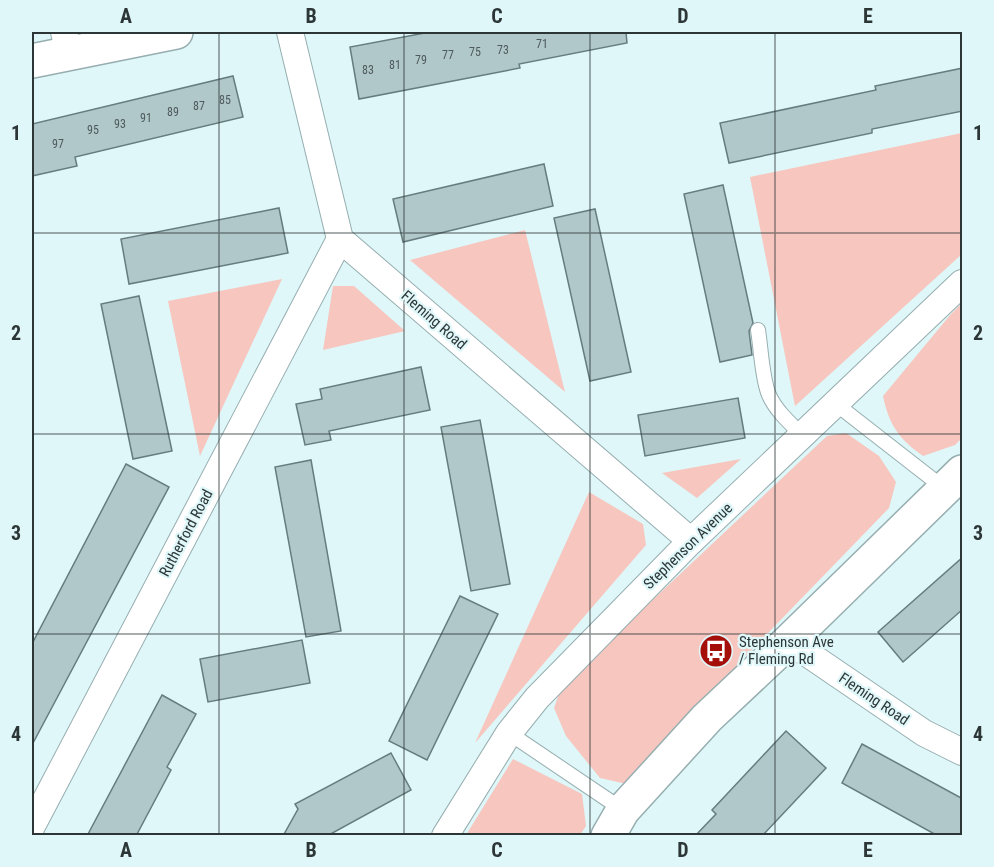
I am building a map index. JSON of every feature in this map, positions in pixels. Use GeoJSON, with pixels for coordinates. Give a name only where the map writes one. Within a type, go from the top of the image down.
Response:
{"type":"FeatureCollection","features":[{"type":"Feature","properties":{"kind":"street"},"geometry":{"type":"LineString","coordinates":[[32,61],[67,43],[176,32]]}},
{"type":"Feature","properties":{"kind":"street"},"geometry":{"type":"LineString","coordinates":[[290,32],[340,239]]}},
{"type":"Feature","properties":{"kind":"street","name":"Fleming Road"},"geometry":{"type":"LineString","coordinates":[[340,239],[691,541]]}},
{"type":"Feature","properties":{"kind":"street","name":"Rutherford Road"},"geometry":{"type":"LineString","coordinates":[[32,826],[39,794],[340,239]]}},
{"type":"Feature","properties":{"kind":"street","name":"Stephenson Avenue"},"geometry":{"type":"LineString","coordinates":[[445,836],[509,733],[537,698],[691,541],[963,283]]}},
{"type":"Feature","properties":{"kind":"street"},"geometry":{"type":"LineString","coordinates":[[616,823],[707,718],[954,481]]}},
{"type":"Feature","properties":{"kind":"street","name":"Fleming Road"},"geometry":{"type":"LineString","coordinates":[[789,641],[924,733],[963,752]]}},
{"type":"Feature","properties":{"kind":"lane"},"geometry":{"type":"LineString","coordinates":[[758,330],[769,395],[802,436]]}},
{"type":"Feature","properties":{"kind":"lane"},"geometry":{"type":"LineString","coordinates":[[836,405],[954,481]]}},
{"type":"Feature","properties":{"kind":"lane"},"geometry":{"type":"LineString","coordinates":[[509,733],[616,823]]}},
{"type":"Feature","properties":{"kind":"shaded area"},"geometry":{"type":"Polygon","coordinates":[[[962,133],[962,254],[795,406],[750,177],[962,133]]]}},
{"type":"Feature","properties":{"kind":"shaded area"},"geometry":{"type":"Polygon","coordinates":[[[525,230],[565,392],[410,260],[525,230]]]}},
{"type":"Feature","properties":{"kind":"shaded area"},"geometry":{"type":"Polygon","coordinates":[[[282,279],[200,456],[168,301],[282,279]]]}},
{"type":"Feature","properties":{"kind":"shaded area"},"geometry":{"type":"Polygon","coordinates":[[[333,286],[354,286],[405,331],[323,350],[333,286]]]}},
{"type":"Feature","properties":{"kind":"shaded area"},"geometry":{"type":"Polygon","coordinates":[[[962,303],[962,438],[955,445],[923,456],[907,444],[896,430],[888,415],[883,396],[962,303]]]}},
{"type":"Feature","properties":{"kind":"shaded area"},"geometry":{"type":"Polygon","coordinates":[[[846,433],[879,456],[896,482],[889,508],[738,664],[631,785],[600,778],[566,736],[554,708],[562,685],[827,436],[846,433]]]}},
{"type":"Feature","properties":{"kind":"shaded area"},"geometry":{"type":"Polygon","coordinates":[[[741,459],[697,498],[662,473],[741,459]]]}},
{"type":"Feature","properties":{"kind":"shaded area"},"geometry":{"type":"Polygon","coordinates":[[[589,492],[643,524],[646,545],[475,743],[589,492]]]}},
{"type":"Feature","properties":{"kind":"shaded area"},"geometry":{"type":"Polygon","coordinates":[[[513,759],[582,794],[586,826],[580,835],[466,835],[513,759]]]}},
{"type":"Feature","properties":{"kind":"building"},"geometry":{"type":"Polygon","coordinates":[[[430,32],[626,32],[627,43],[519,64],[520,68],[359,99],[350,47],[430,32]]]}},
{"type":"Feature","properties":{"kind":"building"},"geometry":{"type":"Polygon","coordinates":[[[963,68],[963,111],[872,129],[872,133],[729,163],[720,123],[876,90],[875,86],[963,68]]]}},
{"type":"Feature","properties":{"kind":"building"},"geometry":{"type":"Polygon","coordinates":[[[233,76],[243,117],[75,157],[77,166],[32,176],[32,124],[233,76]]]}},
{"type":"Feature","properties":{"kind":"building"},"geometry":{"type":"Polygon","coordinates":[[[544,164],[553,206],[403,242],[393,199],[544,164]]]}},
{"type":"Feature","properties":{"kind":"building"},"geometry":{"type":"Polygon","coordinates":[[[723,185],[753,323],[749,331],[752,355],[720,362],[684,194],[723,185]]]}},
{"type":"Feature","properties":{"kind":"building"},"geometry":{"type":"Polygon","coordinates":[[[279,208],[288,253],[129,284],[121,239],[279,208]]]}},
{"type":"Feature","properties":{"kind":"building"},"geometry":{"type":"Polygon","coordinates":[[[595,209],[631,372],[590,381],[554,218],[595,209]]]}},
{"type":"Feature","properties":{"kind":"building"},"geometry":{"type":"Polygon","coordinates":[[[139,296],[172,451],[133,459],[101,304],[139,296]]]}},
{"type":"Feature","properties":{"kind":"building"},"geometry":{"type":"Polygon","coordinates":[[[421,367],[430,410],[329,431],[331,440],[305,445],[296,404],[322,399],[320,389],[421,367]]]}},
{"type":"Feature","properties":{"kind":"building"},"geometry":{"type":"Polygon","coordinates":[[[738,398],[745,438],[645,456],[638,415],[738,398]]]}},
{"type":"Feature","properties":{"kind":"building"},"geometry":{"type":"Polygon","coordinates":[[[480,420],[510,584],[471,591],[441,427],[480,420]]]}},
{"type":"Feature","properties":{"kind":"building"},"geometry":{"type":"Polygon","coordinates":[[[311,460],[341,631],[306,637],[275,467],[311,460]]]}},
{"type":"Feature","properties":{"kind":"building"},"geometry":{"type":"Polygon","coordinates":[[[126,464],[169,487],[32,745],[32,644],[126,464]]]}},
{"type":"Feature","properties":{"kind":"building"},"geometry":{"type":"Polygon","coordinates":[[[963,557],[963,609],[903,662],[878,632],[963,557]]]}},
{"type":"Feature","properties":{"kind":"building"},"geometry":{"type":"Polygon","coordinates":[[[460,596],[498,614],[427,760],[389,741],[460,596]]]}},
{"type":"Feature","properties":{"kind":"building"},"geometry":{"type":"Polygon","coordinates":[[[302,640],[310,683],[208,702],[200,659],[302,640]]]}},
{"type":"Feature","properties":{"kind":"building"},"geometry":{"type":"Polygon","coordinates":[[[162,695],[196,714],[167,767],[171,770],[136,836],[87,836],[162,695]]]}},
{"type":"Feature","properties":{"kind":"building"},"geometry":{"type":"Polygon","coordinates":[[[786,731],[826,768],[762,836],[695,836],[716,814],[712,810],[786,731]]]}},
{"type":"Feature","properties":{"kind":"building"},"geometry":{"type":"Polygon","coordinates":[[[862,744],[963,799],[963,836],[938,836],[842,783],[862,744]]]}},
{"type":"Feature","properties":{"kind":"building"},"geometry":{"type":"Polygon","coordinates":[[[391,753],[411,790],[327,836],[283,836],[298,809],[295,804],[391,753]]]}},
{"type":"Feature","properties":{"kind":"place","name":"Stephenson Ave / Fleming Rd"},"geometry":{"type":"Point","coordinates":[716,651]}}]}
